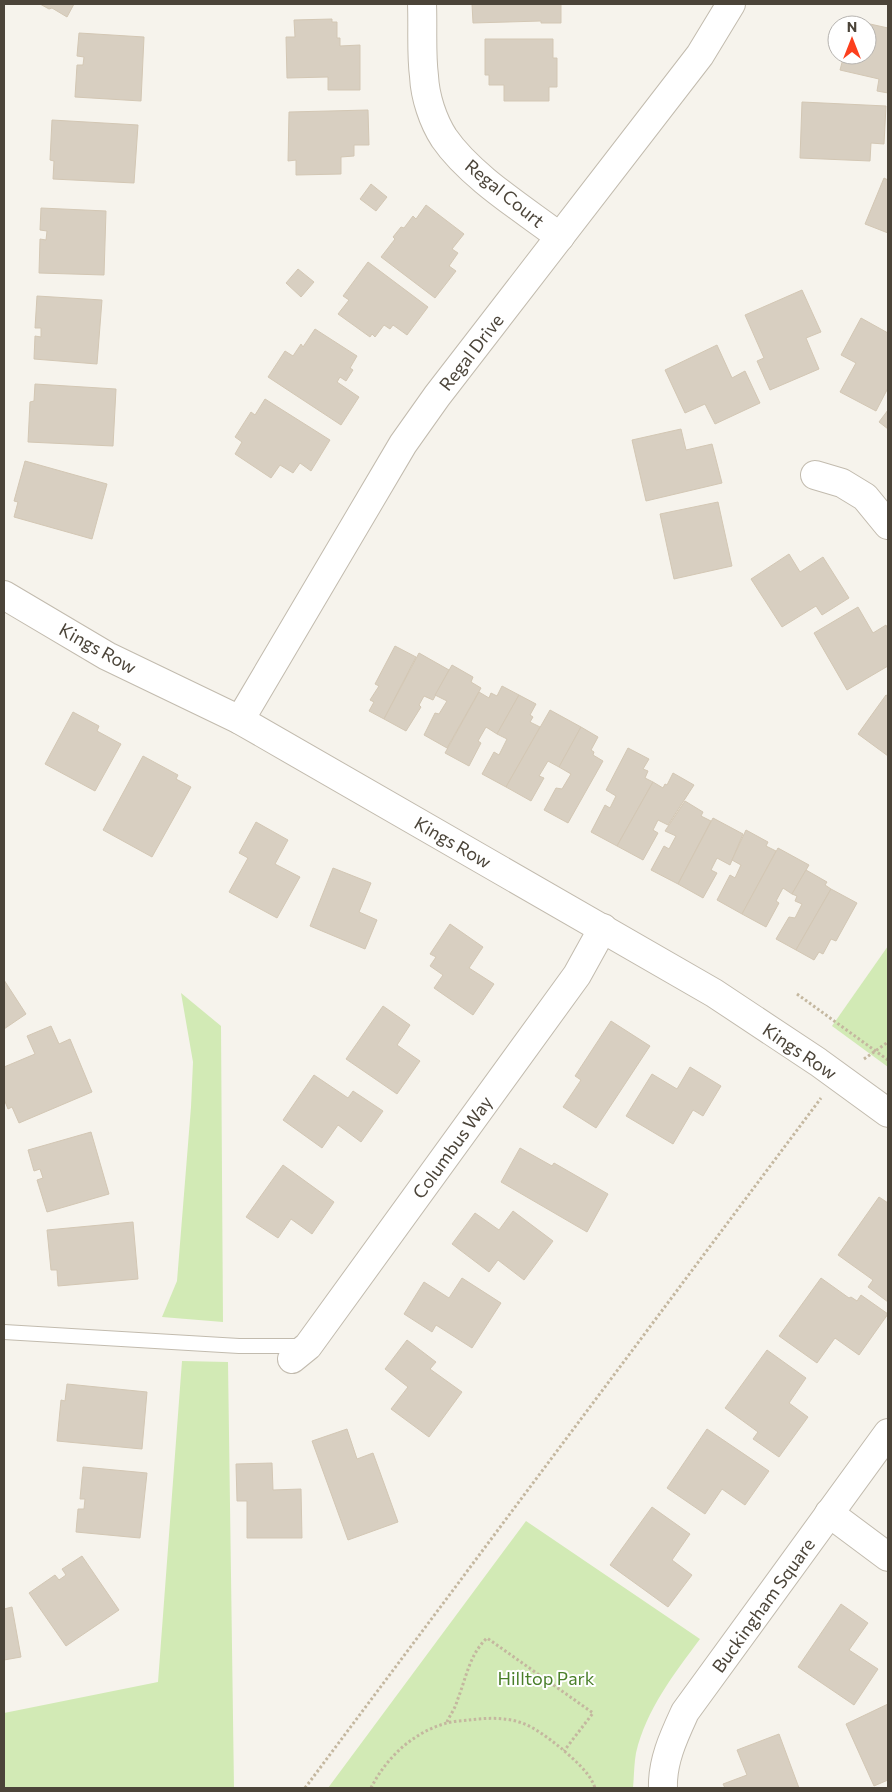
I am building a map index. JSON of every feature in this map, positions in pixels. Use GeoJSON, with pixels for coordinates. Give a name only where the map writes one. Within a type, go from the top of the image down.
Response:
{"type":"FeatureCollection","features":[{"type":"Feature","properties":{"kind":"street","name":"Regal Court"},"geometry":{"type":"LineString","coordinates":[[422,4],[424,77],[430,107],[444,137],[462,159],[490,184],[560,237]]}},
{"type":"Feature","properties":{"kind":"street","name":"Regal Drive"},"geometry":{"type":"LineString","coordinates":[[240,720],[403,444],[437,396],[700,55],[730,4]]}},
{"type":"Feature","properties":{"kind":"street"},"geometry":{"type":"LineString","coordinates":[[815,475],[842,483],[865,497],[888,525]]}},
{"type":"Feature","properties":{"kind":"street","name":"Kings Row"},"geometry":{"type":"LineString","coordinates":[[4,595],[108,656],[240,720],[714,993],[839,1077],[888,1113]]}},
{"type":"Feature","properties":{"kind":"street","name":"Columbus Way"},"geometry":{"type":"LineString","coordinates":[[300,1353],[577,974],[603,928]]}},
{"type":"Feature","properties":{"kind":"street","name":"Buckingham Square"},"geometry":{"type":"LineString","coordinates":[[663,1788],[670,1746],[685,1712],[888,1433]]}},
{"type":"Feature","properties":{"kind":"street"},"geometry":{"type":"LineString","coordinates":[[829,1513],[888,1557]]}},
{"type":"Feature","properties":{"kind":"lane"},"geometry":{"type":"LineString","coordinates":[[4,1332],[239,1346],[300,1353]]}},
{"type":"Feature","properties":{"kind":"path"},"geometry":{"type":"LineString","coordinates":[[797,994],[888,1060]]}},
{"type":"Feature","properties":{"kind":"path"},"geometry":{"type":"LineString","coordinates":[[305,1788],[810,1112],[839,1077],[888,1042]]}},
{"type":"Feature","properties":{"kind":"path"},"geometry":{"type":"LineString","coordinates":[[447,1723],[457,1703],[470,1663],[478,1647],[487,1638],[593,1713],[564,1751]]}},
{"type":"Feature","properties":{"kind":"path"},"geometry":{"type":"LineString","coordinates":[[371,1788],[378,1775],[398,1750],[419,1734],[447,1723],[487,1718],[518,1722],[544,1734],[573,1758],[593,1782],[595,1788]]}},
{"type":"Feature","properties":{"kind":"green space"},"geometry":{"type":"Polygon","coordinates":[[[888,946],[888,1067],[832,1026],[888,946]]]}},
{"type":"Feature","properties":{"kind":"green space"},"geometry":{"type":"Polygon","coordinates":[[[181,993],[221,1026],[223,1322],[162,1317],[177,1281],[191,1107],[193,1062],[181,993]]]}},
{"type":"Feature","properties":{"kind":"green space"},"geometry":{"type":"Polygon","coordinates":[[[182,1361],[228,1362],[234,1788],[4,1788],[4,1713],[158,1682],[182,1361]]]}},
{"type":"Feature","properties":{"kind":"green space","name":"Hilltop Park"},"geometry":{"type":"Polygon","coordinates":[[[526,1521],[700,1639],[662,1693],[647,1722],[636,1753],[633,1788],[328,1788],[526,1521]]]}},
{"type":"Feature","properties":{"kind":"building"},"geometry":{"type":"Polygon","coordinates":[[[40,4],[74,4],[67,17],[52,8],[49,9],[40,4]]]}},
{"type":"Feature","properties":{"kind":"building"},"geometry":{"type":"Polygon","coordinates":[[[472,4],[561,4],[561,23],[541,23],[541,21],[473,23],[472,4]]]}},
{"type":"Feature","properties":{"kind":"building"},"geometry":{"type":"Polygon","coordinates":[[[332,19],[332,22],[337,22],[337,38],[340,38],[340,46],[360,45],[360,90],[328,90],[328,77],[287,78],[286,37],[295,37],[294,20],[332,19]]]}},
{"type":"Feature","properties":{"kind":"building"},"geometry":{"type":"Polygon","coordinates":[[[877,26],[888,28],[888,93],[877,91],[879,79],[840,70],[841,65],[877,65],[877,26]]]}},
{"type":"Feature","properties":{"kind":"building"},"geometry":{"type":"Polygon","coordinates":[[[79,33],[144,37],[141,101],[75,97],[77,65],[83,65],[84,57],[77,56],[79,33]]]}},
{"type":"Feature","properties":{"kind":"building"},"geometry":{"type":"Polygon","coordinates":[[[485,39],[553,39],[553,58],[557,58],[557,87],[549,87],[549,101],[504,101],[504,85],[489,85],[489,75],[485,75],[485,39]]]}},
{"type":"Feature","properties":{"kind":"building"},"geometry":{"type":"Polygon","coordinates":[[[802,102],[886,106],[884,144],[871,143],[870,161],[800,158],[802,102]]]}},
{"type":"Feature","properties":{"kind":"building"},"geometry":{"type":"Polygon","coordinates":[[[368,110],[369,145],[354,145],[354,156],[341,157],[341,174],[296,175],[296,160],[288,161],[289,112],[368,110]]]}},
{"type":"Feature","properties":{"kind":"building"},"geometry":{"type":"Polygon","coordinates":[[[52,120],[138,125],[134,183],[53,179],[54,161],[50,160],[52,120]]]}},
{"type":"Feature","properties":{"kind":"building"},"geometry":{"type":"Polygon","coordinates":[[[884,178],[888,180],[888,233],[865,224],[884,178]]]}},
{"type":"Feature","properties":{"kind":"building"},"geometry":{"type":"Polygon","coordinates":[[[371,184],[387,197],[376,211],[360,199],[371,184]]]}},
{"type":"Feature","properties":{"kind":"building"},"geometry":{"type":"Polygon","coordinates":[[[426,205],[464,234],[452,249],[458,253],[449,266],[456,271],[435,298],[381,257],[395,239],[393,237],[401,227],[404,228],[413,216],[416,219],[426,205]]]}},
{"type":"Feature","properties":{"kind":"building"},"geometry":{"type":"Polygon","coordinates":[[[41,208],[106,211],[104,275],[39,273],[40,239],[46,240],[47,231],[40,230],[41,208]]]}},
{"type":"Feature","properties":{"kind":"building"},"geometry":{"type":"Polygon","coordinates":[[[368,262],[428,307],[407,335],[393,325],[390,329],[384,325],[375,337],[372,334],[370,337],[338,314],[349,300],[343,296],[368,262]]]}},
{"type":"Feature","properties":{"kind":"building"},"geometry":{"type":"Polygon","coordinates":[[[298,269],[314,282],[301,297],[286,283],[298,269]]]}},
{"type":"Feature","properties":{"kind":"building"},"geometry":{"type":"Polygon","coordinates":[[[802,290],[821,332],[806,338],[819,369],[770,390],[757,361],[764,358],[745,315],[802,290]]]}},
{"type":"Feature","properties":{"kind":"building"},"geometry":{"type":"Polygon","coordinates":[[[37,296],[102,300],[97,364],[34,359],[35,336],[41,337],[41,328],[35,328],[37,296]]]}},
{"type":"Feature","properties":{"kind":"building"},"geometry":{"type":"Polygon","coordinates":[[[861,318],[888,333],[888,388],[876,411],[840,392],[856,363],[841,355],[861,318]]]}},
{"type":"Feature","properties":{"kind":"building"},"geometry":{"type":"Polygon","coordinates":[[[315,329],[357,356],[350,368],[353,370],[346,381],[340,377],[337,382],[359,397],[341,425],[268,377],[285,351],[293,356],[301,344],[303,347],[315,329]]]}},
{"type":"Feature","properties":{"kind":"building"},"geometry":{"type":"Polygon","coordinates":[[[717,345],[732,378],[745,371],[760,403],[715,424],[705,404],[685,413],[665,370],[717,345]]]}},
{"type":"Feature","properties":{"kind":"building"},"geometry":{"type":"Polygon","coordinates":[[[35,384],[116,389],[113,446],[28,442],[30,402],[34,401],[35,384]]]}},
{"type":"Feature","properties":{"kind":"building"},"geometry":{"type":"Polygon","coordinates":[[[265,399],[330,440],[311,471],[300,463],[293,473],[280,465],[271,478],[235,454],[242,442],[235,437],[251,412],[255,415],[265,399]]]}},
{"type":"Feature","properties":{"kind":"building"},"geometry":{"type":"Polygon","coordinates":[[[888,410],[888,429],[879,422],[888,410]]]}},
{"type":"Feature","properties":{"kind":"building"},"geometry":{"type":"Polygon","coordinates":[[[681,429],[686,450],[712,444],[722,483],[646,501],[632,440],[681,429]]]}},
{"type":"Feature","properties":{"kind":"building"},"geometry":{"type":"Polygon","coordinates":[[[25,461],[107,484],[92,539],[14,517],[18,502],[14,501],[25,461]]]}},
{"type":"Feature","properties":{"kind":"building"},"geometry":{"type":"Polygon","coordinates":[[[718,502],[732,566],[674,579],[660,514],[718,502]]]}},
{"type":"Feature","properties":{"kind":"building"},"geometry":{"type":"Polygon","coordinates":[[[789,554],[800,572],[823,557],[849,598],[822,615],[816,606],[782,627],[751,579],[789,554]]]}},
{"type":"Feature","properties":{"kind":"building"},"geometry":{"type":"Polygon","coordinates":[[[858,607],[873,633],[886,625],[888,630],[888,666],[847,690],[814,633],[858,607]]]}},
{"type":"Feature","properties":{"kind":"building"},"geometry":{"type":"Polygon","coordinates":[[[395,646],[416,657],[384,719],[369,711],[374,702],[370,700],[379,686],[375,684],[395,646]]]}},
{"type":"Feature","properties":{"kind":"building"},"geometry":{"type":"Polygon","coordinates":[[[419,653],[449,670],[433,700],[424,696],[419,705],[421,707],[406,731],[384,719],[419,653]]]}},
{"type":"Feature","properties":{"kind":"building"},"geometry":{"type":"Polygon","coordinates":[[[452,665],[473,677],[471,682],[481,688],[447,748],[424,735],[435,713],[439,714],[447,701],[435,695],[452,665]]]}},
{"type":"Feature","properties":{"kind":"building"},"geometry":{"type":"Polygon","coordinates":[[[502,686],[519,695],[497,734],[486,727],[478,741],[481,743],[469,766],[445,753],[479,692],[489,698],[491,693],[497,696],[502,686]]]}},
{"type":"Feature","properties":{"kind":"building"},"geometry":{"type":"Polygon","coordinates":[[[519,695],[536,704],[530,715],[533,717],[530,722],[540,727],[506,787],[482,774],[494,752],[499,755],[507,739],[497,734],[519,695]]]}},
{"type":"Feature","properties":{"kind":"building"},"geometry":{"type":"Polygon","coordinates":[[[886,695],[888,696],[888,756],[858,734],[886,695]]]}},
{"type":"Feature","properties":{"kind":"building"},"geometry":{"type":"Polygon","coordinates":[[[550,710],[581,727],[559,767],[548,761],[539,776],[544,778],[531,801],[506,787],[550,710]]]}},
{"type":"Feature","properties":{"kind":"building"},"geometry":{"type":"Polygon","coordinates":[[[73,712],[99,726],[97,731],[121,744],[95,791],[45,764],[73,712]]]}},
{"type":"Feature","properties":{"kind":"building"},"geometry":{"type":"Polygon","coordinates":[[[581,727],[598,737],[591,750],[594,752],[593,755],[603,761],[568,823],[544,810],[556,788],[562,789],[571,774],[559,767],[581,727]]]}},
{"type":"Feature","properties":{"kind":"building"},"geometry":{"type":"Polygon","coordinates":[[[628,748],[649,759],[643,769],[648,771],[645,778],[653,782],[617,846],[591,832],[605,805],[610,808],[616,796],[606,790],[628,748]]]}},
{"type":"Feature","properties":{"kind":"building"},"geometry":{"type":"Polygon","coordinates":[[[143,756],[178,775],[176,779],[191,787],[152,857],[103,830],[143,756]]]}},
{"type":"Feature","properties":{"kind":"building"},"geometry":{"type":"Polygon","coordinates":[[[673,773],[694,785],[668,825],[658,820],[653,830],[658,833],[643,860],[617,846],[653,782],[663,788],[665,784],[667,785],[673,773]]]}},
{"type":"Feature","properties":{"kind":"building"},"geometry":{"type":"Polygon","coordinates":[[[685,801],[703,812],[701,816],[711,821],[678,884],[651,870],[664,846],[669,849],[676,836],[665,831],[685,801]]]}},
{"type":"Feature","properties":{"kind":"building"},"geometry":{"type":"Polygon","coordinates":[[[713,818],[743,834],[730,865],[717,858],[711,870],[717,873],[703,898],[678,884],[713,818]]]}},
{"type":"Feature","properties":{"kind":"building"},"geometry":{"type":"Polygon","coordinates":[[[256,822],[288,840],[275,864],[300,877],[277,918],[229,892],[248,858],[239,853],[256,822]]]}},
{"type":"Feature","properties":{"kind":"building"},"geometry":{"type":"Polygon","coordinates":[[[746,830],[768,842],[766,846],[776,851],[742,914],[717,900],[730,875],[735,878],[741,865],[732,860],[746,830]]]}},
{"type":"Feature","properties":{"kind":"building"},"geometry":{"type":"Polygon","coordinates":[[[778,848],[809,865],[792,894],[783,888],[776,901],[779,903],[766,927],[742,914],[778,848]]]}},
{"type":"Feature","properties":{"kind":"building"},"geometry":{"type":"Polygon","coordinates":[[[333,868],[371,883],[359,912],[377,920],[365,949],[310,926],[333,868]]]}},
{"type":"Feature","properties":{"kind":"building"},"geometry":{"type":"Polygon","coordinates":[[[806,870],[827,882],[825,885],[831,889],[796,950],[776,939],[789,917],[795,918],[802,904],[795,901],[797,896],[792,894],[806,870]]]}},
{"type":"Feature","properties":{"kind":"building"},"geometry":{"type":"Polygon","coordinates":[[[831,889],[857,903],[836,941],[831,939],[823,954],[819,952],[814,960],[796,950],[831,889]]]}},
{"type":"Feature","properties":{"kind":"building"},"geometry":{"type":"Polygon","coordinates":[[[450,924],[483,947],[469,968],[494,984],[473,1015],[434,988],[443,975],[430,966],[436,957],[430,954],[450,924]]]}},
{"type":"Feature","properties":{"kind":"building"},"geometry":{"type":"Polygon","coordinates":[[[4,980],[26,1014],[4,1029],[4,980]]]}},
{"type":"Feature","properties":{"kind":"building"},"geometry":{"type":"Polygon","coordinates":[[[383,1006],[410,1025],[397,1045],[420,1061],[397,1094],[346,1059],[383,1006]]]}},
{"type":"Feature","properties":{"kind":"building"},"geometry":{"type":"Polygon","coordinates":[[[611,1021],[650,1046],[596,1128],[563,1107],[581,1080],[575,1076],[611,1021]]]}},
{"type":"Feature","properties":{"kind":"building"},"geometry":{"type":"Polygon","coordinates":[[[51,1026],[59,1044],[70,1039],[92,1092],[19,1123],[12,1107],[8,1109],[4,1099],[4,1067],[35,1054],[27,1036],[51,1026]]]}},
{"type":"Feature","properties":{"kind":"building"},"geometry":{"type":"Polygon","coordinates":[[[690,1067],[721,1086],[703,1116],[693,1110],[673,1144],[626,1116],[652,1074],[677,1089],[690,1067]]]}},
{"type":"Feature","properties":{"kind":"building"},"geometry":{"type":"Polygon","coordinates":[[[314,1075],[348,1098],[353,1091],[383,1111],[361,1142],[338,1125],[322,1148],[283,1120],[314,1075]]]}},
{"type":"Feature","properties":{"kind":"building"},"geometry":{"type":"Polygon","coordinates":[[[91,1132],[109,1194],[47,1212],[37,1180],[43,1178],[40,1169],[34,1171],[28,1150],[91,1132]]]}},
{"type":"Feature","properties":{"kind":"building"},"geometry":{"type":"Polygon","coordinates":[[[520,1148],[552,1166],[554,1163],[608,1194],[587,1232],[501,1182],[520,1148]]]}},
{"type":"Feature","properties":{"kind":"building"},"geometry":{"type":"Polygon","coordinates":[[[283,1165],[334,1202],[312,1234],[291,1219],[278,1238],[246,1217],[283,1165]]]}},
{"type":"Feature","properties":{"kind":"building"},"geometry":{"type":"Polygon","coordinates":[[[879,1197],[888,1203],[888,1302],[868,1287],[873,1280],[838,1255],[879,1197]]]}},
{"type":"Feature","properties":{"kind":"building"},"geometry":{"type":"Polygon","coordinates":[[[513,1211],[553,1241],[524,1280],[498,1260],[489,1272],[452,1244],[475,1213],[499,1230],[513,1211]]]}},
{"type":"Feature","properties":{"kind":"building"},"geometry":{"type":"Polygon","coordinates":[[[133,1222],[138,1279],[58,1286],[57,1270],[51,1270],[47,1230],[133,1222]]]}},
{"type":"Feature","properties":{"kind":"building"},"geometry":{"type":"Polygon","coordinates":[[[462,1278],[501,1303],[472,1348],[436,1325],[432,1332],[404,1314],[424,1282],[449,1298],[462,1278]]]}},
{"type":"Feature","properties":{"kind":"building"},"geometry":{"type":"Polygon","coordinates":[[[821,1278],[849,1298],[851,1297],[857,1301],[861,1295],[888,1314],[859,1355],[835,1338],[817,1363],[779,1336],[821,1278]]]}},
{"type":"Feature","properties":{"kind":"building"},"geometry":{"type":"Polygon","coordinates":[[[407,1340],[436,1362],[430,1369],[462,1392],[429,1437],[391,1409],[408,1387],[385,1369],[407,1340]]]}},
{"type":"Feature","properties":{"kind":"building"},"geometry":{"type":"Polygon","coordinates":[[[767,1350],[806,1378],[789,1403],[808,1417],[779,1457],[753,1439],[758,1432],[725,1408],[767,1350]]]}},
{"type":"Feature","properties":{"kind":"building"},"geometry":{"type":"Polygon","coordinates":[[[67,1384],[147,1392],[142,1449],[57,1441],[61,1400],[65,1401],[67,1384]]]}},
{"type":"Feature","properties":{"kind":"building"},"geometry":{"type":"Polygon","coordinates":[[[347,1429],[357,1459],[373,1453],[398,1522],[348,1540],[312,1441],[347,1429]]]}},
{"type":"Feature","properties":{"kind":"building"},"geometry":{"type":"Polygon","coordinates":[[[707,1429],[769,1471],[745,1505],[722,1489],[705,1514],[667,1488],[707,1429]]]}},
{"type":"Feature","properties":{"kind":"building"},"geometry":{"type":"Polygon","coordinates":[[[272,1463],[273,1490],[301,1489],[302,1538],[247,1538],[247,1501],[237,1501],[236,1464],[272,1463]]]}},
{"type":"Feature","properties":{"kind":"building"},"geometry":{"type":"Polygon","coordinates":[[[83,1467],[147,1473],[140,1538],[76,1532],[78,1509],[84,1509],[85,1499],[80,1499],[83,1467]]]}},
{"type":"Feature","properties":{"kind":"building"},"geometry":{"type":"Polygon","coordinates":[[[652,1507],[690,1534],[672,1560],[692,1575],[668,1607],[610,1565],[652,1507]]]}},
{"type":"Feature","properties":{"kind":"building"},"geometry":{"type":"Polygon","coordinates":[[[82,1556],[119,1610],[66,1646],[29,1593],[55,1575],[59,1580],[66,1575],[62,1569],[82,1556]]]}},
{"type":"Feature","properties":{"kind":"building"},"geometry":{"type":"Polygon","coordinates":[[[841,1604],[868,1623],[849,1650],[878,1669],[854,1705],[798,1667],[841,1604]]]}},
{"type":"Feature","properties":{"kind":"building"},"geometry":{"type":"Polygon","coordinates":[[[12,1607],[21,1657],[4,1660],[4,1609],[12,1607]]]}},
{"type":"Feature","properties":{"kind":"building"},"geometry":{"type":"Polygon","coordinates":[[[888,1704],[888,1780],[874,1786],[846,1724],[888,1704]]]}},
{"type":"Feature","properties":{"kind":"building"},"geometry":{"type":"Polygon","coordinates":[[[779,1734],[799,1788],[725,1788],[723,1784],[747,1775],[737,1750],[779,1734]]]}}]}
